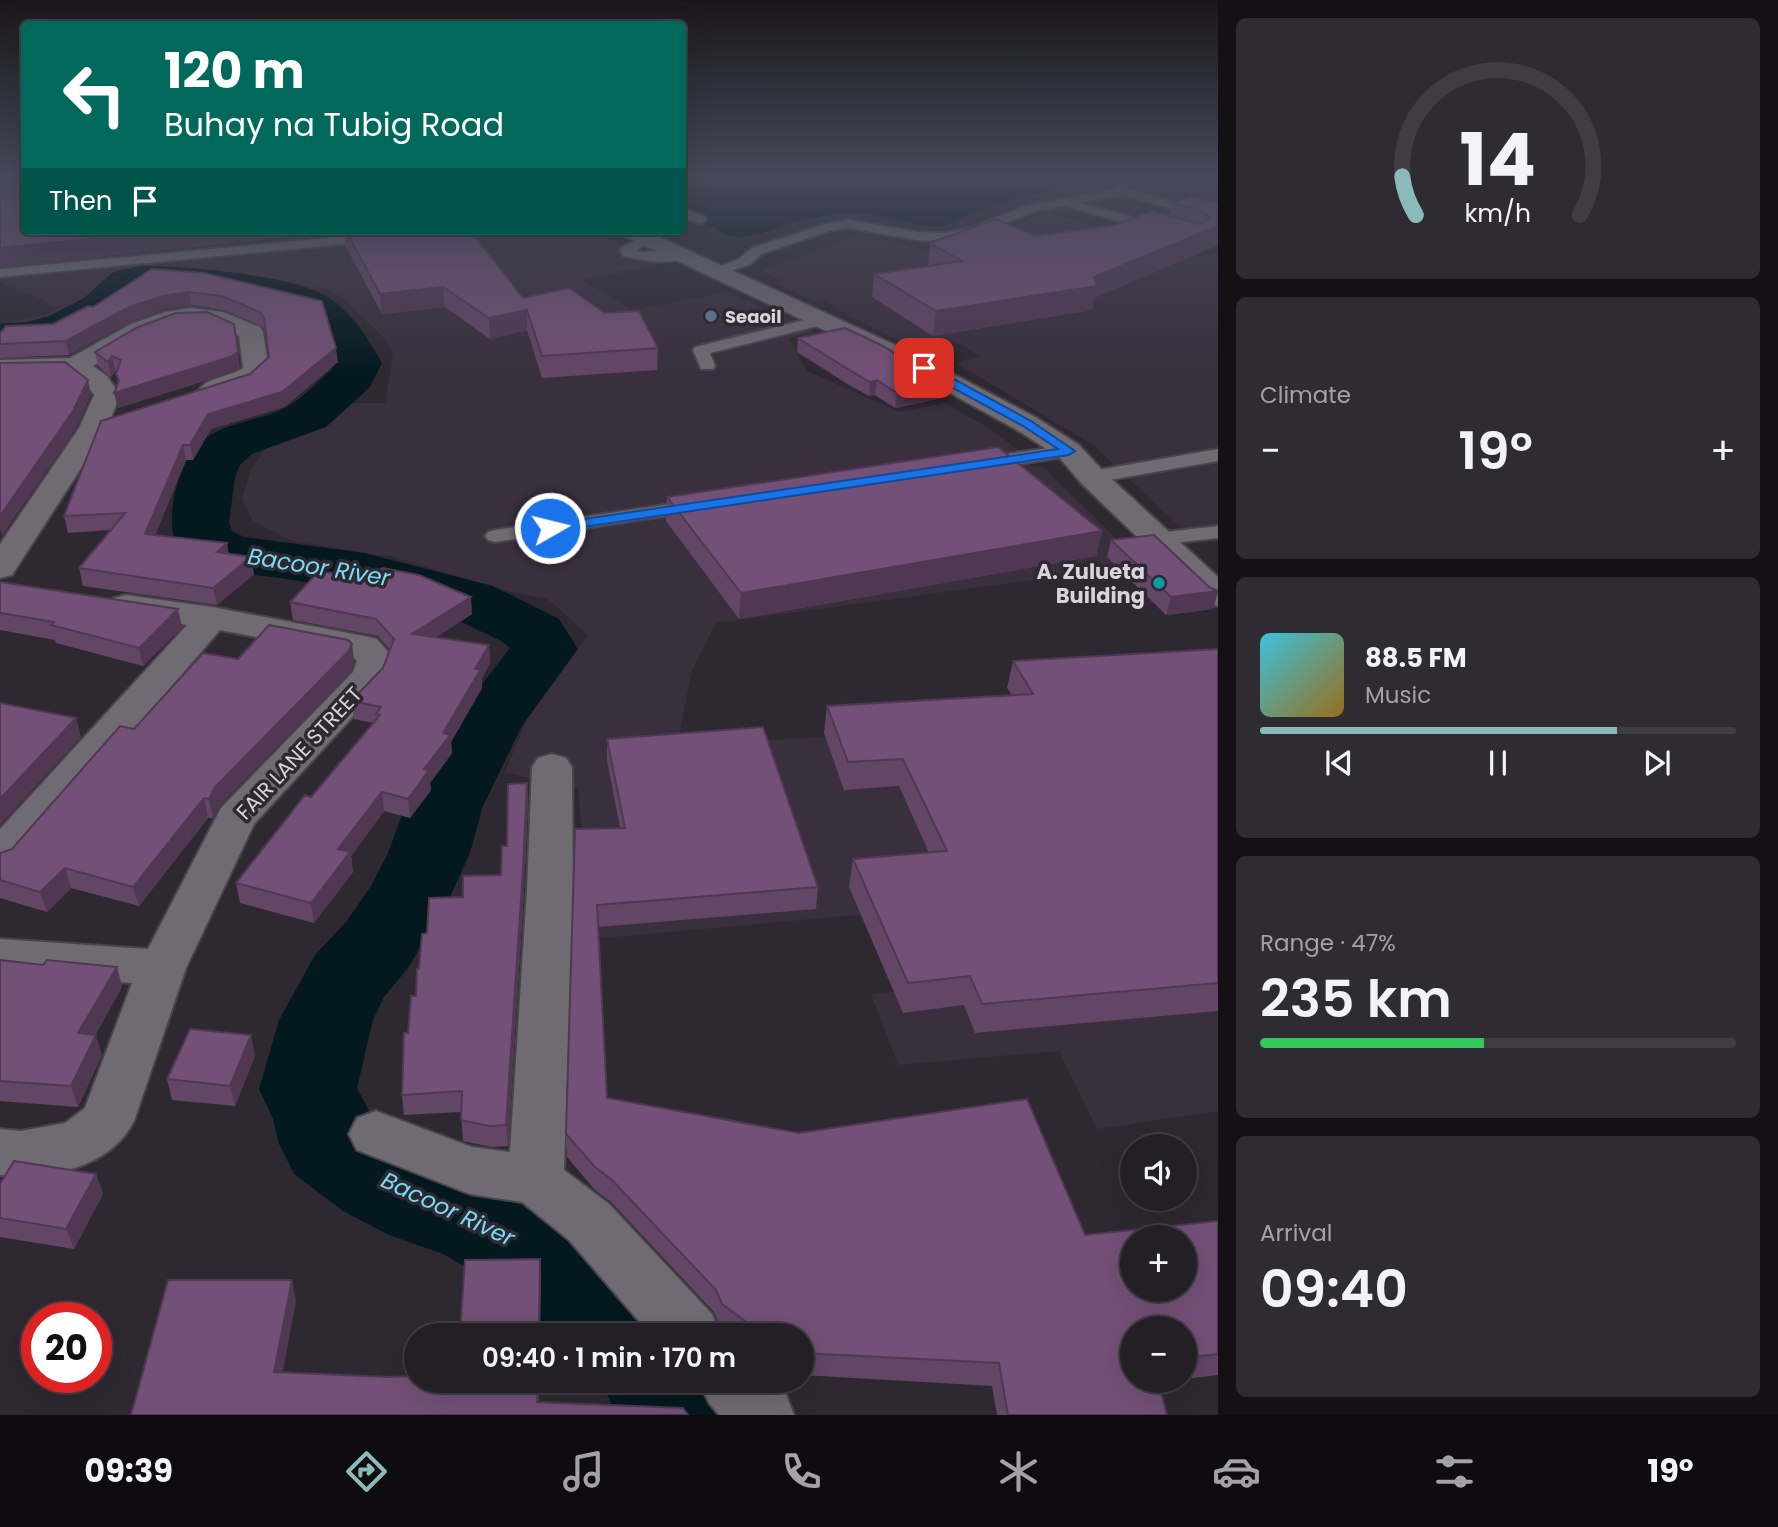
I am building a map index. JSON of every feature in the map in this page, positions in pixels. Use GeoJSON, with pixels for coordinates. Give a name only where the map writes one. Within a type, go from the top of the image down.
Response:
{"type":"FeatureCollection","features":[{"type":"Feature","properties":{"kind":"street"},"geometry":{"type":"LineString","coordinates":[[648,240],[824,320],[979,396],[1069,451],[1092,477],[1218,596]]}},
{"type":"Feature","properties":{"kind":"street"},"geometry":{"type":"LineString","coordinates":[[0,369],[75,366],[159,319],[184,315],[212,316],[251,332],[256,370],[243,380],[193,396]]}},
{"type":"Feature","properties":{"kind":"street"},"geometry":{"type":"LineString","coordinates":[[9,581],[106,424],[107,395],[98,382],[75,366]]}},
{"type":"Feature","properties":{"kind":"street","name":"FAIR LANE STREET"},"geometry":{"type":"LineString","coordinates":[[93,600],[212,618],[364,647],[376,659],[370,676],[236,818],[162,968]]}},
{"type":"Feature","properties":{"kind":"street"},"geometry":{"type":"LineString","coordinates":[[0,857],[212,618]]}},
{"type":"Feature","properties":{"kind":"street"},"geometry":{"type":"LineString","coordinates":[[536,1180],[550,889],[552,766]]}},
{"type":"Feature","properties":{"kind":"street"},"geometry":{"type":"LineString","coordinates":[[0,956],[162,968],[107,1121],[79,1144],[21,1154],[0,1152]]}},
{"type":"Feature","properties":{"kind":"street"},"geometry":{"type":"LineString","coordinates":[[376,1134],[470,1170],[536,1180],[589,1222],[680,1323]]}},
{"type":"Feature","properties":{"kind":"street"},"geometry":{"type":"LineString","coordinates":[[743,1393],[762,1415]]}},
{"type":"Feature","properties":{"kind":"lane"},"geometry":{"type":"LineString","coordinates":[[0,273],[35,272],[351,240]]}},
{"type":"Feature","properties":{"kind":"lane"},"geometry":{"type":"LineString","coordinates":[[716,271],[744,262],[757,250],[788,240]]}},
{"type":"Feature","properties":{"kind":"lane"},"geometry":{"type":"LineString","coordinates":[[707,366],[701,351],[824,320]]}},
{"type":"Feature","properties":{"kind":"lane"},"geometry":{"type":"LineString","coordinates":[[959,467],[1069,451]]}},
{"type":"Feature","properties":{"kind":"lane"},"geometry":{"type":"LineString","coordinates":[[1092,477],[1218,455]]}},
{"type":"Feature","properties":{"kind":"lane"},"geometry":{"type":"LineString","coordinates":[[495,536],[713,503]]}},
{"type":"Feature","properties":{"kind":"lane"},"geometry":{"type":"LineString","coordinates":[[1157,539],[1218,533]]}},
{"type":"Feature","properties":{"kind":"shaded area"},"geometry":{"type":"Polygon","coordinates":[[[0,240],[614,240],[666,263],[582,280],[632,310],[727,292],[815,332],[788,338],[807,371],[900,412],[945,403],[987,427],[1020,451],[1015,452],[1033,467],[1042,466],[1143,565],[716,623],[692,670],[677,746],[1218,712],[1218,1111],[1097,1129],[1059,1051],[898,1065],[871,994],[899,991],[868,914],[592,939],[578,788],[505,772],[530,712],[588,635],[548,599],[506,591],[393,557],[292,541],[253,521],[242,499],[250,471],[268,445],[303,428],[336,417],[353,403],[385,403],[393,354],[386,340],[346,300],[331,291],[276,279],[176,267],[122,275],[92,305],[56,323],[9,331],[13,322],[43,316],[55,309],[41,299],[0,283],[0,240]]]}},
{"type":"Feature","properties":{"kind":"shaded area"},"geometry":{"type":"Polygon","coordinates":[[[844,240],[884,240],[949,256],[983,240],[1144,240],[1201,256],[1218,253],[1218,526],[1182,529],[1092,444],[956,363],[980,356],[956,342],[912,347],[837,310],[839,308],[822,299],[813,301],[775,283],[782,281],[761,271],[844,240]]]}},
{"type":"Feature","properties":{"kind":"building"},"geometry":{"type":"Polygon","coordinates":[[[0,240],[80,240],[0,248],[0,240]]]}},
{"type":"Feature","properties":{"kind":"building"},"geometry":{"type":"Polygon","coordinates":[[[351,240],[478,240],[523,298],[569,288],[605,313],[639,311],[658,348],[542,356],[527,310],[489,318],[443,287],[380,294],[351,240]]]}},
{"type":"Feature","properties":{"kind":"building"},"geometry":{"type":"Polygon","coordinates":[[[938,240],[1184,240],[1094,277],[1097,286],[936,311],[874,274],[962,261],[930,243],[938,240]]]}},
{"type":"Feature","properties":{"kind":"building"},"geometry":{"type":"Polygon","coordinates":[[[152,269],[204,273],[322,301],[336,348],[282,392],[208,414],[190,445],[183,445],[145,534],[227,543],[217,552],[251,557],[213,588],[79,568],[125,513],[64,516],[101,421],[250,374],[269,357],[264,318],[260,312],[222,296],[189,292],[162,296],[127,308],[66,341],[0,344],[0,333],[6,326],[53,324],[88,306],[93,307],[152,269]]]}},
{"type":"Feature","properties":{"kind":"building"},"geometry":{"type":"Polygon","coordinates":[[[207,312],[234,324],[238,352],[230,357],[114,393],[119,381],[116,374],[121,360],[112,356],[108,362],[95,352],[138,327],[176,313],[207,312]]]}},
{"type":"Feature","properties":{"kind":"building"},"geometry":{"type":"Polygon","coordinates":[[[845,328],[881,345],[945,384],[897,393],[877,380],[870,382],[798,338],[845,328]]]}},
{"type":"Feature","properties":{"kind":"building"},"geometry":{"type":"Polygon","coordinates":[[[65,362],[88,380],[73,411],[0,516],[0,363],[65,362]]]}},
{"type":"Feature","properties":{"kind":"building"},"geometry":{"type":"Polygon","coordinates":[[[998,447],[1102,531],[741,593],[667,497],[998,447]]]}},
{"type":"Feature","properties":{"kind":"building"},"geometry":{"type":"Polygon","coordinates":[[[1154,535],[1209,587],[1218,591],[1171,597],[1111,540],[1154,535]]]}},
{"type":"Feature","properties":{"kind":"building"},"geometry":{"type":"Polygon","coordinates":[[[382,568],[419,575],[471,597],[412,634],[489,645],[475,669],[481,669],[443,733],[450,735],[424,769],[429,770],[408,799],[382,792],[338,849],[350,852],[311,903],[236,883],[305,795],[311,797],[380,715],[376,714],[381,707],[351,701],[383,668],[394,639],[376,619],[290,602],[319,571],[372,579],[382,568]]]}},
{"type":"Feature","properties":{"kind":"building"},"geometry":{"type":"Polygon","coordinates":[[[0,582],[178,609],[139,648],[51,625],[54,622],[0,613],[0,582]]]}},
{"type":"Feature","properties":{"kind":"building"},"geometry":{"type":"Polygon","coordinates":[[[269,625],[348,640],[352,644],[348,652],[215,787],[209,799],[204,798],[133,887],[65,868],[40,892],[0,880],[0,853],[12,849],[120,726],[134,729],[203,653],[238,659],[269,625]]]}},
{"type":"Feature","properties":{"kind":"building"},"geometry":{"type":"Polygon","coordinates":[[[1218,649],[1218,983],[982,1004],[970,976],[908,983],[853,859],[947,851],[903,759],[848,762],[827,706],[1033,694],[1013,661],[1218,649]]]}},
{"type":"Feature","properties":{"kind":"building"},"geometry":{"type":"Polygon","coordinates":[[[0,703],[76,718],[0,799],[0,703]]]}},
{"type":"Feature","properties":{"kind":"building"},"geometry":{"type":"Polygon","coordinates":[[[763,727],[818,887],[597,905],[607,1098],[799,1133],[1027,1099],[1085,1235],[1120,1231],[1120,1302],[1197,1302],[1197,1225],[1180,1225],[1218,1221],[1218,1354],[1197,1357],[1197,1316],[1120,1316],[1120,1393],[1161,1393],[1167,1415],[1008,1415],[999,1363],[814,1354],[814,1323],[748,1323],[722,1304],[716,1290],[611,1179],[595,1167],[566,1134],[575,829],[625,828],[607,739],[763,727]]]}},
{"type":"Feature","properties":{"kind":"building"},"geometry":{"type":"Polygon","coordinates":[[[527,783],[506,1125],[489,1126],[461,1120],[462,1091],[402,1095],[404,1033],[408,1033],[411,996],[416,996],[422,934],[427,933],[429,898],[463,897],[463,876],[501,875],[502,846],[507,846],[508,784],[527,783]]]}},
{"type":"Feature","properties":{"kind":"building"},"geometry":{"type":"Polygon","coordinates":[[[0,960],[43,965],[47,960],[117,967],[78,1033],[96,1035],[71,1086],[0,1081],[0,960]]]}},
{"type":"Feature","properties":{"kind":"building"},"geometry":{"type":"Polygon","coordinates":[[[190,1029],[251,1035],[230,1086],[167,1079],[190,1029]]]}},
{"type":"Feature","properties":{"kind":"building"},"geometry":{"type":"Polygon","coordinates":[[[14,1161],[96,1174],[66,1229],[0,1218],[0,1184],[14,1161]]]}},
{"type":"Feature","properties":{"kind":"building"},"geometry":{"type":"Polygon","coordinates":[[[540,1259],[539,1323],[461,1323],[465,1260],[540,1259]]]}},
{"type":"Feature","properties":{"kind":"building"},"geometry":{"type":"Polygon","coordinates":[[[168,1280],[292,1280],[274,1372],[404,1376],[404,1393],[537,1393],[537,1402],[683,1408],[688,1415],[131,1415],[168,1280]]]}},
{"type":"Feature","properties":{"kind":"waterway","name":"Bacoor River"},"geometry":{"type":"LineString","coordinates":[[0,338],[27,336],[65,325],[100,307],[124,283],[140,278],[216,284],[272,293],[306,303],[329,321],[349,346],[358,363],[353,377],[308,416],[233,443],[215,458],[207,477],[200,523],[206,542],[231,553],[364,572],[470,600],[535,633],[544,649],[487,724],[444,806],[429,853],[408,897],[377,945],[347,979],[326,1020],[308,1089],[323,1119],[330,1144],[380,1179],[427,1202],[477,1218],[550,1258],[610,1323]]}},
{"type":"Feature","properties":{"kind":"waterway","name":"Bacoor River"},"geometry":{"type":"LineString","coordinates":[[672,1393],[693,1415]]}},
{"type":"Feature","properties":{"kind":"place","name":"Seaoil"},"geometry":{"type":"Point","coordinates":[711,316]}},
{"type":"Feature","properties":{"kind":"place","name":"A. Zulueta Building"},"geometry":{"type":"Point","coordinates":[1159,583]}},
{"type":"Feature","properties":{"kind":"route"},"geometry":{"type":"LineString","coordinates":[[550,528],[1069,451],[979,396],[924,368]]}}]}
